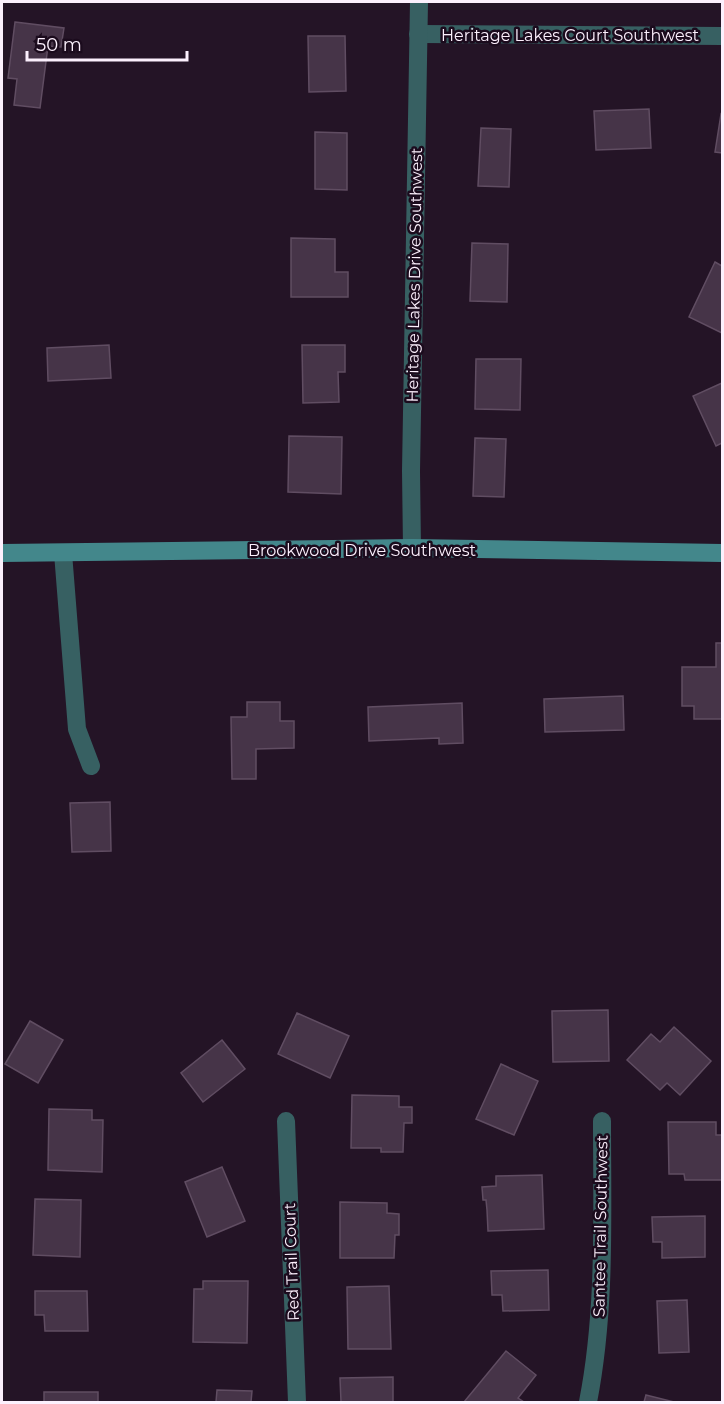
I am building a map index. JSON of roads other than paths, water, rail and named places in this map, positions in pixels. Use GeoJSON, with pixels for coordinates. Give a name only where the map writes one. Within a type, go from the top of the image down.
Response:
{"type":"FeatureCollection","features":[{"type":"Feature","properties":{"kind":"street","name":"Heritage Lakes Drive Southwest"},"geometry":{"type":"LineString","coordinates":[[412,548],[411,471],[419,2]]}},
{"type":"Feature","properties":{"kind":"street","name":"Heritage Lakes Court Southwest"},"geometry":{"type":"LineString","coordinates":[[418,34],[723,36]]}},
{"type":"Feature","properties":{"kind":"street","name":"Brookwood Drive Southwest"},"geometry":{"type":"LineString","coordinates":[[2,553],[412,548],[723,553]]}},
{"type":"Feature","properties":{"kind":"street"},"geometry":{"type":"LineString","coordinates":[[63,553],[77,729],[91,766]]}},
{"type":"Feature","properties":{"kind":"street","name":"Red Trail Court"},"geometry":{"type":"LineString","coordinates":[[286,1121],[297,1402]]}},
{"type":"Feature","properties":{"kind":"street","name":"Santee Trail Southwest"},"geometry":{"type":"LineString","coordinates":[[588,1402],[594,1372],[602,1289],[602,1121]]}}]}
